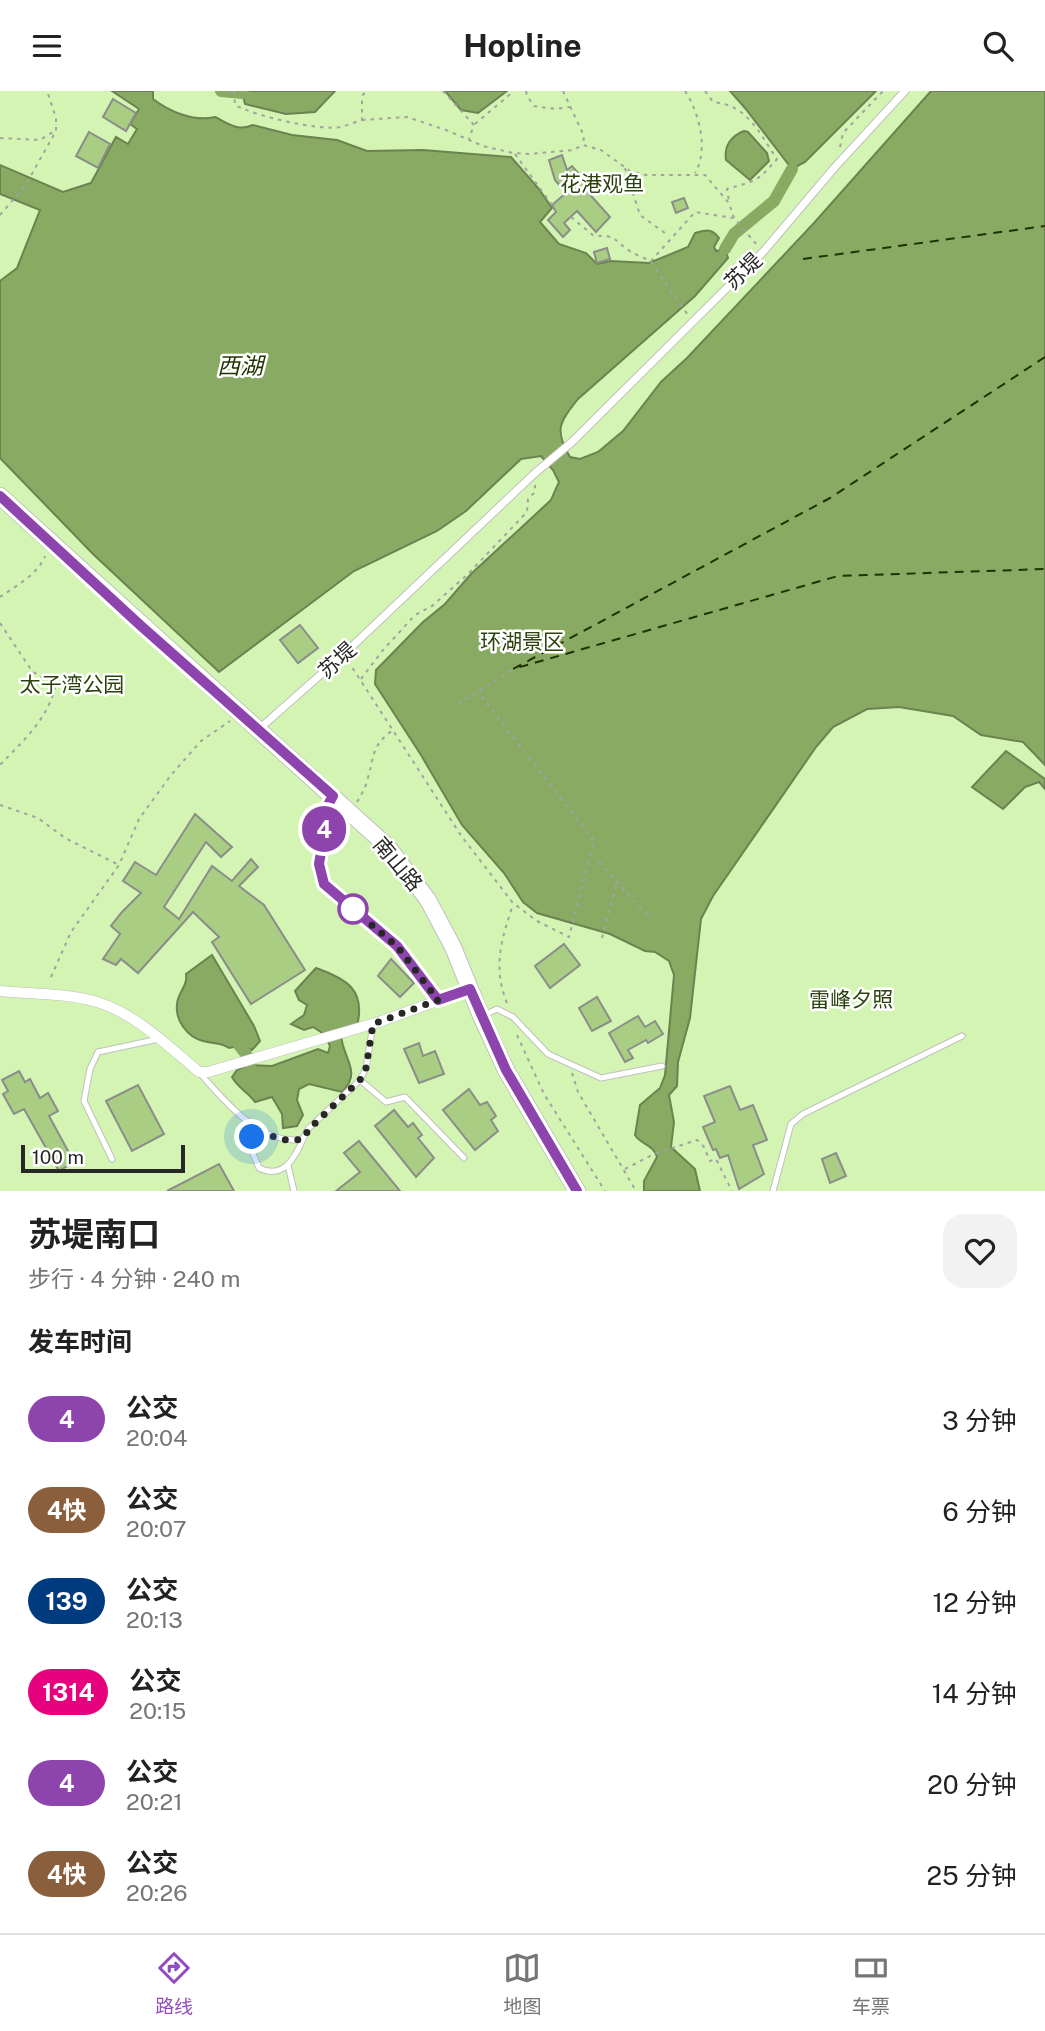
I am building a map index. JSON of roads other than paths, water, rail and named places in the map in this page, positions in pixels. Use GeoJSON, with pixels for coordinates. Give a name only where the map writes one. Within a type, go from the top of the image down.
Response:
{"type":"FeatureCollection","features":[{"type":"Feature","properties":{"kind":"main road","name":"南山路"},"geometry":{"type":"LineString","coordinates":[[0,496],[388,847],[428,900],[453,947],[506,1070],[577,1191]]}},
{"type":"Feature","properties":{"kind":"street","name":"苏堤"},"geometry":{"type":"LineString","coordinates":[[259,729],[344,654],[535,473],[572,442],[763,252],[835,167],[905,91]]}},
{"type":"Feature","properties":{"kind":"street"},"geometry":{"type":"LineString","coordinates":[[0,991],[97,1002],[141,1024],[199,1072],[208,1072],[373,1024],[470,989]]}},
{"type":"Feature","properties":{"kind":"lane"},"geometry":{"type":"LineString","coordinates":[[333,796],[329,803],[319,864],[324,884],[397,946],[438,1000]]}},
{"type":"Feature","properties":{"kind":"lane"},"geometry":{"type":"LineString","coordinates":[[481,1016],[497,1009],[513,1017],[548,1054],[601,1078],[662,1066]]}},
{"type":"Feature","properties":{"kind":"lane"},"geometry":{"type":"LineString","coordinates":[[261,1130],[252,1137],[249,1144],[259,1168],[268,1173],[276,1172],[296,1156],[309,1129],[360,1080],[366,1068],[373,1024]]}},
{"type":"Feature","properties":{"kind":"lane"},"geometry":{"type":"LineString","coordinates":[[773,1191],[792,1124],[803,1114],[962,1036]]}},
{"type":"Feature","properties":{"kind":"lane"},"geometry":{"type":"LineString","coordinates":[[112,1159],[84,1101],[90,1069],[98,1052],[159,1039]]}},
{"type":"Feature","properties":{"kind":"lane"},"geometry":{"type":"LineString","coordinates":[[199,1072],[225,1103],[261,1130],[289,1142],[303,1139]]}},
{"type":"Feature","properties":{"kind":"lane"},"geometry":{"type":"LineString","coordinates":[[360,1080],[386,1102],[405,1097],[464,1158]]}},
{"type":"Feature","properties":{"kind":"lane"},"geometry":{"type":"LineString","coordinates":[[288,1165],[294,1191]]}},
{"type":"Feature","properties":{"kind":"water","name":"西湖"},"geometry":{"type":"Polygon","coordinates":[[[112,91],[153,91],[153,99],[182,115],[215,117],[238,127],[253,125],[292,135],[337,140],[367,151],[423,150],[511,157],[552,208],[540,222],[559,244],[586,253],[597,264],[611,261],[649,263],[688,247],[695,233],[714,233],[719,238],[714,247],[716,251],[725,249],[728,258],[695,296],[578,399],[566,414],[560,433],[562,440],[570,457],[580,459],[598,452],[623,431],[661,382],[814,223],[931,91],[1045,91],[1045,765],[1023,742],[981,735],[953,716],[899,707],[867,709],[833,727],[816,747],[713,896],[701,919],[690,1018],[678,1062],[677,1086],[669,1095],[674,1122],[671,1147],[695,1169],[700,1191],[644,1191],[644,1181],[657,1157],[653,1149],[635,1135],[640,1105],[660,1088],[665,1075],[674,975],[669,961],[655,952],[645,951],[610,934],[537,913],[523,902],[504,873],[462,825],[375,684],[376,670],[423,622],[445,604],[471,574],[551,500],[559,482],[541,456],[521,459],[466,511],[437,531],[354,571],[219,672],[93,554],[0,458],[0,281],[17,268],[40,210],[0,194],[0,165],[63,192],[91,183],[116,137],[128,144],[137,129],[130,124],[139,109],[112,91]]]}},
{"type":"Feature","properties":{"kind":"water"},"geometry":{"type":"Polygon","coordinates":[[[242,91],[335,91],[315,112],[286,114],[245,104],[242,91]]]}},
{"type":"Feature","properties":{"kind":"water"},"geometry":{"type":"Polygon","coordinates":[[[445,91],[507,91],[478,113],[461,110],[445,91]]]}},
{"type":"Feature","properties":{"kind":"water"},"geometry":{"type":"Polygon","coordinates":[[[730,91],[876,91],[805,162],[792,169],[730,91]]]}},
{"type":"Feature","properties":{"kind":"water"},"geometry":{"type":"Polygon","coordinates":[[[744,131],[767,153],[769,161],[750,180],[726,160],[729,142],[744,131]]]}},
{"type":"Feature","properties":{"kind":"water"},"geometry":{"type":"Polygon","coordinates":[[[1006,751],[1045,779],[1045,789],[1039,782],[1025,787],[1003,809],[972,787],[1006,751]]]}},
{"type":"Feature","properties":{"kind":"water"},"geometry":{"type":"Polygon","coordinates":[[[212,955],[254,1026],[260,1041],[252,1050],[239,1046],[229,1048],[197,1039],[187,1032],[180,1022],[177,1004],[186,982],[186,974],[212,955]]]}},
{"type":"Feature","properties":{"kind":"water"},"geometry":{"type":"Polygon","coordinates":[[[316,968],[345,982],[352,988],[359,1003],[357,1026],[341,1032],[351,1077],[342,1092],[309,1084],[299,1089],[297,1100],[303,1115],[297,1126],[283,1128],[282,1114],[272,1097],[255,1102],[232,1077],[237,1070],[247,1065],[272,1066],[318,1049],[328,1053],[330,1046],[324,1034],[313,1027],[304,1030],[291,1024],[304,1015],[307,1005],[299,1000],[295,991],[316,968]]]}},
{"type":"Feature","properties":{"kind":"waterway"},"geometry":{"type":"LineString","coordinates":[[221,91],[243,93]]}},
{"type":"Feature","properties":{"kind":"waterway"},"geometry":{"type":"LineString","coordinates":[[725,249],[734,234],[774,201],[792,169]]}},
{"type":"Feature","properties":{"kind":"waterway"},"geometry":{"type":"LineString","coordinates":[[239,1045],[250,1064]]}},
{"type":"Feature","properties":{"kind":"park label","name":"花港观鱼"},"geometry":{"type":"Point","coordinates":[602,183]}},
{"type":"Feature","properties":{"kind":"park label","name":"环湖景区"},"geometry":{"type":"Point","coordinates":[522,641]}},
{"type":"Feature","properties":{"kind":"park label","name":"太子湾公园"},"geometry":{"type":"Point","coordinates":[72,684]}},
{"type":"Feature","properties":{"kind":"park label","name":"雷峰夕照"},"geometry":{"type":"Point","coordinates":[851,999]}}]}
